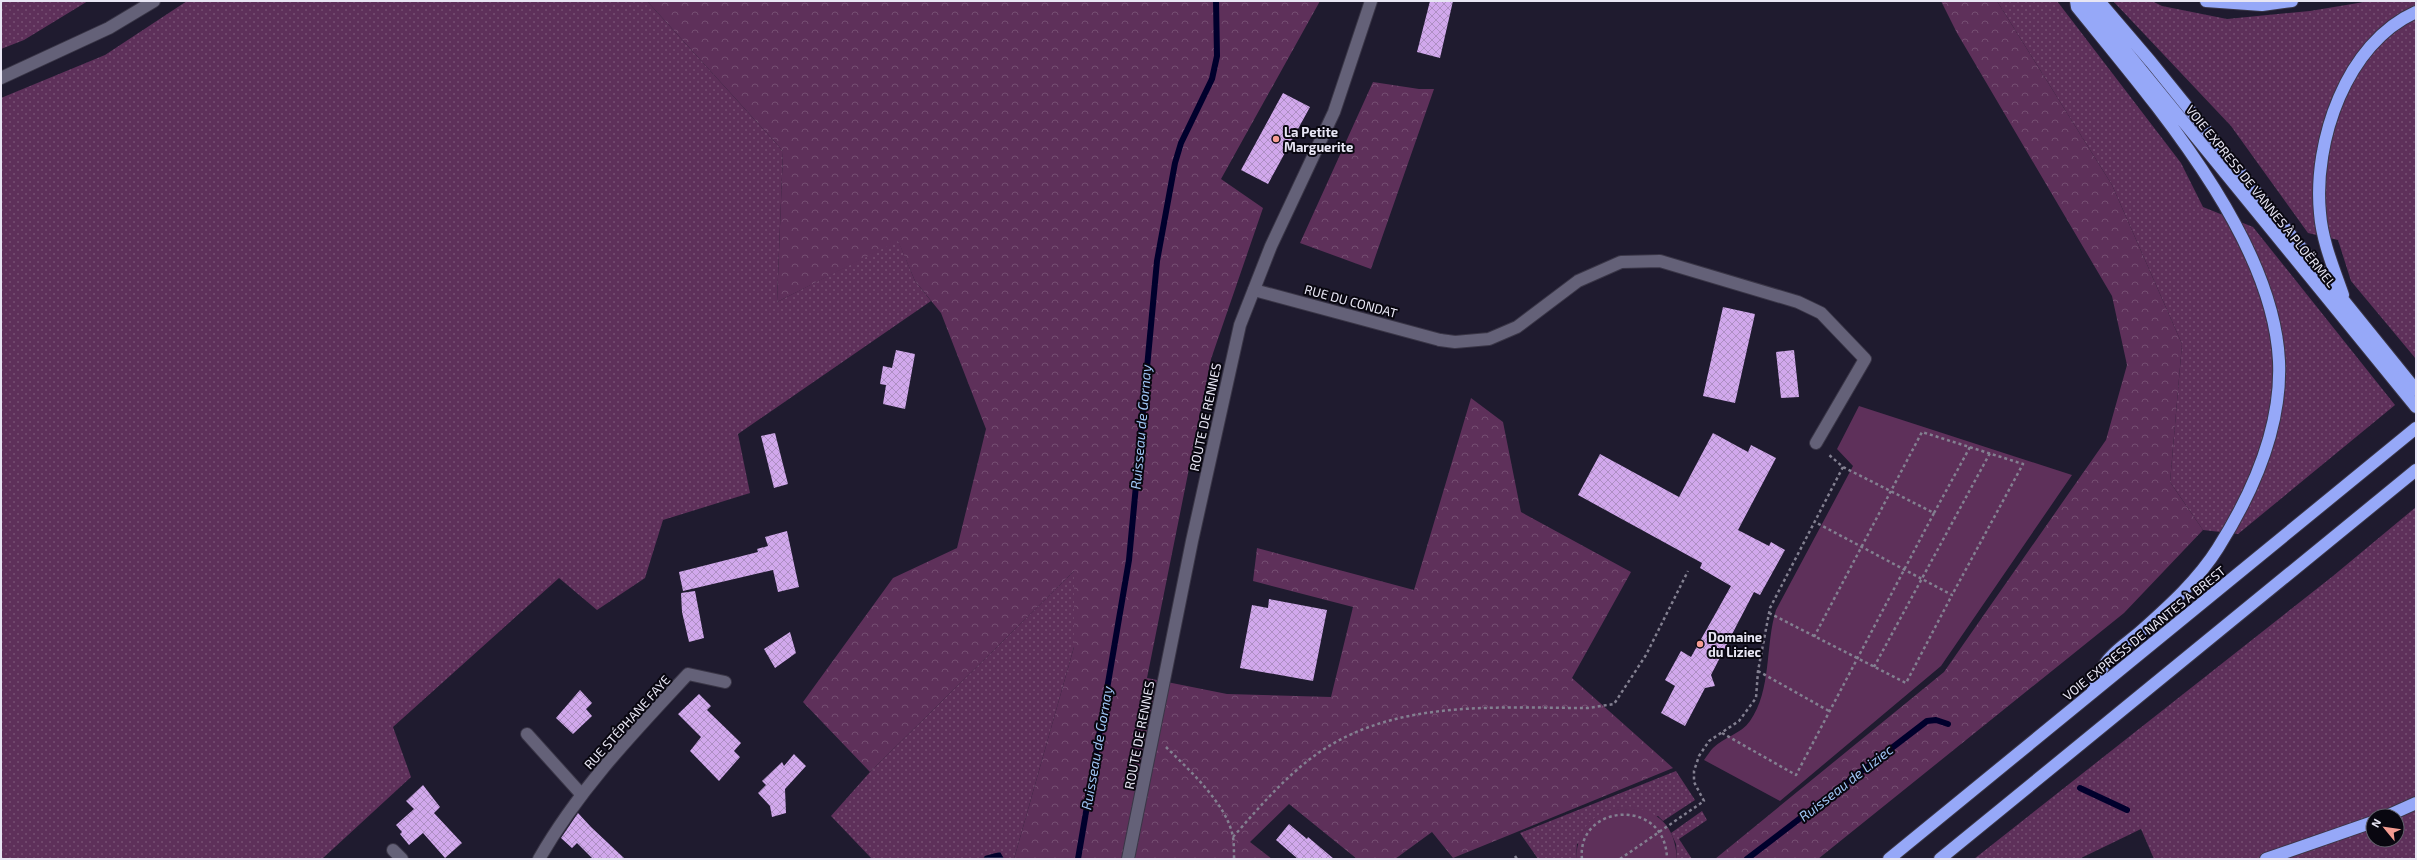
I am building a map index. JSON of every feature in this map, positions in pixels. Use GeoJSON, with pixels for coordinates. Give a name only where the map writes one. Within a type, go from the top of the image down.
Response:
{"type":"FeatureCollection","features":[{"type":"Feature","properties":{"kind":"highway"},"geometry":{"type":"LineString","coordinates":[[2076,1],[2078,7],[2156,104],[2206,176],[2240,235],[2267,296],[2279,362],[2276,402],[2268,440],[2254,480],[2221,542],[2189,586],[2105,663],[2092,693]]}},
{"type":"Feature","properties":{"kind":"highway","name":"VOIE EXPRESS DE VANNES À PLOËRMEL"},"geometry":{"type":"LineString","coordinates":[[2085,1],[2376,350],[2416,390]]}},
{"type":"Feature","properties":{"kind":"highway","name":"VOIE EXPRESS DE VANNES À PLOËRMEL"},"geometry":{"type":"LineString","coordinates":[[2099,1],[2345,302],[2376,350],[2416,407]]}},
{"type":"Feature","properties":{"kind":"highway"},"geometry":{"type":"LineString","coordinates":[[2206,1],[2262,4],[2292,1]]}},
{"type":"Feature","properties":{"kind":"highway"},"geometry":{"type":"LineString","coordinates":[[2345,302],[2325,241],[2320,215],[2319,188],[2327,130],[2345,84],[2370,46],[2402,18],[2416,12]]}},
{"type":"Feature","properties":{"kind":"highway","name":"VOIE EXPRESS DE NANTES À BREST"},"geometry":{"type":"LineString","coordinates":[[1889,859],[2416,428]]}},
{"type":"Feature","properties":{"kind":"highway"},"geometry":{"type":"LineString","coordinates":[[1940,859],[2416,470]]}},
{"type":"Feature","properties":{"kind":"highway"},"geometry":{"type":"LineString","coordinates":[[2405,808],[2416,803]]}},
{"type":"Feature","properties":{"kind":"highway"},"geometry":{"type":"LineString","coordinates":[[2266,859],[2365,825]]}},
{"type":"Feature","properties":{"kind":"main road"},"geometry":{"type":"LineString","coordinates":[[1,78],[109,28],[154,1]]}},
{"type":"Feature","properties":{"kind":"main road","name":"ROUTE DE RENNES"},"geometry":{"type":"LineString","coordinates":[[1128,859],[1192,541],[1240,325],[1271,246],[1334,112],[1372,1]]}},
{"type":"Feature","properties":{"kind":"main road","name":"RUE DU CONDAT"},"geometry":{"type":"LineString","coordinates":[[1254,290],[1440,340],[1455,342],[1489,339],[1517,327],[1578,281],[1622,262],[1660,261],[1798,302],[1821,313],[1865,358],[1816,443]]}},
{"type":"Feature","properties":{"kind":"main road","name":"RUE STÉPHANE FAYE"},"geometry":{"type":"LineString","coordinates":[[539,859],[563,818],[617,749],[688,674],[725,682]]}},
{"type":"Feature","properties":{"kind":"main road"},"geometry":{"type":"LineString","coordinates":[[527,734],[582,795]]}},
{"type":"Feature","properties":{"kind":"main road"},"geometry":{"type":"LineString","coordinates":[[393,850],[402,859]]}},
{"type":"Feature","properties":{"kind":"path"},"geometry":{"type":"LineString","coordinates":[[1768,613],[1814,637],[1857,659],[1906,683],[2023,464],[1922,432],[1814,637]]}},
{"type":"Feature","properties":{"kind":"path"},"geometry":{"type":"LineString","coordinates":[[1816,443],[1843,467],[1934,513]]}},
{"type":"Feature","properties":{"kind":"path"},"geometry":{"type":"LineString","coordinates":[[1722,733],[1796,775],[1970,447]]}},
{"type":"Feature","properties":{"kind":"path"},"geometry":{"type":"LineString","coordinates":[[1874,667],[1990,453]]}},
{"type":"Feature","properties":{"kind":"path"},"geometry":{"type":"LineString","coordinates":[[1620,859],[1704,802],[1694,782],[1694,771],[1698,756],[1708,741],[1739,721],[1756,698],[1758,672],[1768,613],[1843,467]]}},
{"type":"Feature","properties":{"kind":"path"},"geometry":{"type":"LineString","coordinates":[[1815,522],[1952,595]]}},
{"type":"Feature","properties":{"kind":"path"},"geometry":{"type":"LineString","coordinates":[[1233,837],[1267,798],[1306,762],[1347,737],[1394,719],[1430,711],[1588,708],[1614,704],[1646,655],[1688,571]]}},
{"type":"Feature","properties":{"kind":"path"},"geometry":{"type":"LineString","coordinates":[[1758,672],[1829,711]]}},
{"type":"Feature","properties":{"kind":"path"},"geometry":{"type":"LineString","coordinates":[[1154,733],[1196,776],[1224,814],[1233,837],[1234,859]]}},
{"type":"Feature","properties":{"kind":"path"},"geometry":{"type":"LineString","coordinates":[[1582,859],[1584,842],[1590,830],[1600,821],[1612,816],[1626,814],[1638,816],[1650,822],[1660,832],[1667,847],[1667,859]]}},
{"type":"Feature","properties":{"kind":"green space"},"geometry":{"type":"Polygon","coordinates":[[[1,1],[88,1],[24,40],[1,49],[1,1]]]}},
{"type":"Feature","properties":{"kind":"green space"},"geometry":{"type":"Polygon","coordinates":[[[187,1],[647,1],[783,151],[777,302],[898,240],[915,281],[931,301],[738,434],[750,493],[663,520],[645,578],[597,610],[559,578],[393,727],[411,777],[322,859],[1,859],[1,98],[105,55],[187,1]]]}},
{"type":"Feature","properties":{"kind":"green space"},"geometry":{"type":"Polygon","coordinates":[[[647,1],[1320,1],[1221,179],[1263,208],[1211,359],[1147,678],[1227,694],[1331,697],[1353,607],[1253,581],[1257,548],[1414,590],[1471,398],[1503,422],[1521,512],[1631,572],[1572,678],[1673,768],[1453,858],[1432,832],[1395,859],[1357,859],[1289,804],[1250,842],[1272,859],[1014,859],[1074,647],[1074,571],[870,772],[803,702],[893,578],[957,548],[986,429],[941,313],[915,281],[898,241],[777,302],[783,151],[647,1]]]}},
{"type":"Feature","properties":{"kind":"green space"},"geometry":{"type":"Polygon","coordinates":[[[1941,1],[1997,1],[2112,185],[2182,344],[2170,482],[2203,530],[2124,613],[1818,859],[1715,859],[1944,672],[2106,440],[2127,365],[2112,296],[1957,33],[1941,1]]]}},
{"type":"Feature","properties":{"kind":"green space"},"geometry":{"type":"Polygon","coordinates":[[[1997,1],[2057,1],[2181,163],[2203,207],[2253,227],[2395,405],[2238,534],[2203,530],[2170,482],[2182,344],[2112,185],[1997,1]]]}},
{"type":"Feature","properties":{"kind":"green space"},"geometry":{"type":"Polygon","coordinates":[[[2113,1],[2152,1],[2162,6],[2227,19],[2310,11],[2370,1],[2416,1],[2416,359],[2351,281],[2338,240],[2308,233],[2231,126],[2113,1]]]}},
{"type":"Feature","properties":{"kind":"green space"},"geometry":{"type":"Polygon","coordinates":[[[1373,82],[1419,89],[1434,89],[1371,269],[1300,243],[1373,82]]]}},
{"type":"Feature","properties":{"kind":"green space"},"geometry":{"type":"Polygon","coordinates":[[[1859,406],[2072,475],[1941,666],[1780,801],[1704,760],[1717,744],[1742,729],[1750,721],[1757,709],[1762,696],[1765,681],[1770,638],[1776,610],[1853,466],[1837,449],[1859,406]]]}},
{"type":"Feature","properties":{"kind":"green space"},"geometry":{"type":"Polygon","coordinates":[[[2416,507],[2416,859],[2154,859],[2141,829],[2079,859],[1974,859],[2333,576],[2416,507]]]}},
{"type":"Feature","properties":{"kind":"green space"},"geometry":{"type":"Polygon","coordinates":[[[1075,570],[1074,647],[1014,859],[1004,859],[1000,852],[985,856],[983,859],[872,859],[831,816],[870,772],[1075,570]]]}},
{"type":"Feature","properties":{"kind":"green space"},"geometry":{"type":"Polygon","coordinates":[[[1676,771],[1695,800],[1663,821],[1658,816],[1577,844],[1576,859],[1538,859],[1520,833],[1676,771]]]}},
{"type":"Feature","properties":{"kind":"green space"},"geometry":{"type":"Polygon","coordinates":[[[1627,806],[1648,812],[1663,822],[1673,837],[1677,859],[1576,859],[1577,847],[1580,838],[1584,829],[1590,822],[1605,812],[1615,808],[1627,806]]]}},
{"type":"Feature","properties":{"kind":"green space"},"geometry":{"type":"Polygon","coordinates":[[[1702,811],[1707,820],[1679,839],[1692,859],[1677,859],[1676,844],[1671,833],[1702,811]]]}},
{"type":"Feature","properties":{"kind":"water"},"geometry":{"type":"Polygon","coordinates":[[[1000,852],[1004,859],[983,859],[985,856],[1000,852]]]}},
{"type":"Feature","properties":{"kind":"building"},"geometry":{"type":"Polygon","coordinates":[[[1430,1],[1453,1],[1440,58],[1417,52],[1430,1]]]}},
{"type":"Feature","properties":{"kind":"building","name":"La Petite Marguerite"},"geometry":{"type":"Polygon","coordinates":[[[1283,93],[1310,107],[1268,184],[1241,170],[1283,93]]]}},
{"type":"Feature","properties":{"kind":"building"},"geometry":{"type":"Polygon","coordinates":[[[1723,307],[1755,314],[1735,403],[1703,396],[1723,307]]]}},
{"type":"Feature","properties":{"kind":"building"},"geometry":{"type":"Polygon","coordinates":[[[896,350],[915,354],[905,409],[883,404],[886,385],[880,384],[883,366],[892,368],[896,350]]]}},
{"type":"Feature","properties":{"kind":"building"},"geometry":{"type":"Polygon","coordinates":[[[1794,350],[1799,397],[1781,398],[1776,352],[1794,350]]]}},
{"type":"Feature","properties":{"kind":"building"},"geometry":{"type":"Polygon","coordinates":[[[775,433],[788,484],[774,488],[761,436],[775,433]]]}},
{"type":"Feature","properties":{"kind":"building"},"geometry":{"type":"Polygon","coordinates":[[[1713,433],[1748,452],[1751,445],[1776,458],[1738,530],[1769,546],[1771,542],[1785,550],[1760,595],[1754,592],[1729,640],[1711,675],[1715,686],[1705,688],[1685,726],[1661,713],[1675,686],[1665,680],[1681,651],[1691,657],[1731,586],[1700,568],[1702,563],[1578,495],[1600,454],[1679,497],[1713,433]]]}},
{"type":"Feature","properties":{"kind":"building"},"geometry":{"type":"Polygon","coordinates":[[[787,531],[799,587],[778,592],[773,570],[683,591],[679,572],[758,552],[757,549],[768,546],[765,537],[787,531]]]}},
{"type":"Feature","properties":{"kind":"building"},"geometry":{"type":"Polygon","coordinates":[[[695,591],[704,638],[689,642],[682,612],[681,593],[695,591]]]}},
{"type":"Feature","properties":{"kind":"building"},"geometry":{"type":"Polygon","coordinates":[[[1269,599],[1327,610],[1313,681],[1240,668],[1252,605],[1268,608],[1269,599]]]}},
{"type":"Feature","properties":{"kind":"building"},"geometry":{"type":"Polygon","coordinates":[[[790,632],[796,653],[775,668],[764,649],[790,632]]]}},
{"type":"Feature","properties":{"kind":"building"},"geometry":{"type":"Polygon","coordinates":[[[580,690],[592,703],[586,709],[592,716],[573,734],[556,718],[580,690]]]}},
{"type":"Feature","properties":{"kind":"building"},"geometry":{"type":"Polygon","coordinates":[[[699,694],[711,706],[707,710],[741,743],[734,751],[740,757],[719,781],[690,751],[701,737],[678,714],[699,694]]]}},
{"type":"Feature","properties":{"kind":"building"},"geometry":{"type":"Polygon","coordinates":[[[794,754],[806,766],[785,789],[786,813],[772,817],[770,806],[758,793],[766,785],[762,781],[782,762],[784,766],[794,754]]]}},
{"type":"Feature","properties":{"kind":"building"},"geometry":{"type":"Polygon","coordinates":[[[423,785],[440,807],[434,813],[462,843],[445,858],[423,833],[409,845],[400,834],[402,832],[396,825],[414,809],[406,801],[423,785]]]}},
{"type":"Feature","properties":{"kind":"building"},"geometry":{"type":"Polygon","coordinates":[[[578,813],[625,859],[593,859],[577,843],[572,848],[561,838],[578,813]]]}},
{"type":"Feature","properties":{"kind":"building"},"geometry":{"type":"Polygon","coordinates":[[[1289,824],[1307,839],[1308,837],[1334,859],[1298,859],[1276,840],[1289,824]]]}},
{"type":"Feature","properties":{"kind":"waterway","name":"Ruisseau de Gornay"},"geometry":{"type":"LineString","coordinates":[[1078,859],[1129,560],[1157,261],[1175,163],[1181,143],[1212,79],[1217,56],[1216,1]]}},
{"type":"Feature","properties":{"kind":"waterway","name":"Ruisseau de Liziec"},"geometry":{"type":"LineString","coordinates":[[1747,859],[1927,721],[1936,720],[1948,724]]}},
{"type":"Feature","properties":{"kind":"waterway","name":"Ruisseau de Liziec"},"geometry":{"type":"LineString","coordinates":[[2080,788],[2127,810]]}},
{"type":"Feature","properties":{"kind":"place","name":"La Petite Marguerite"},"geometry":{"type":"Point","coordinates":[1276,139]}},
{"type":"Feature","properties":{"kind":"place","name":"Domaine du Liziec"},"geometry":{"type":"Point","coordinates":[1700,644]}}]}
